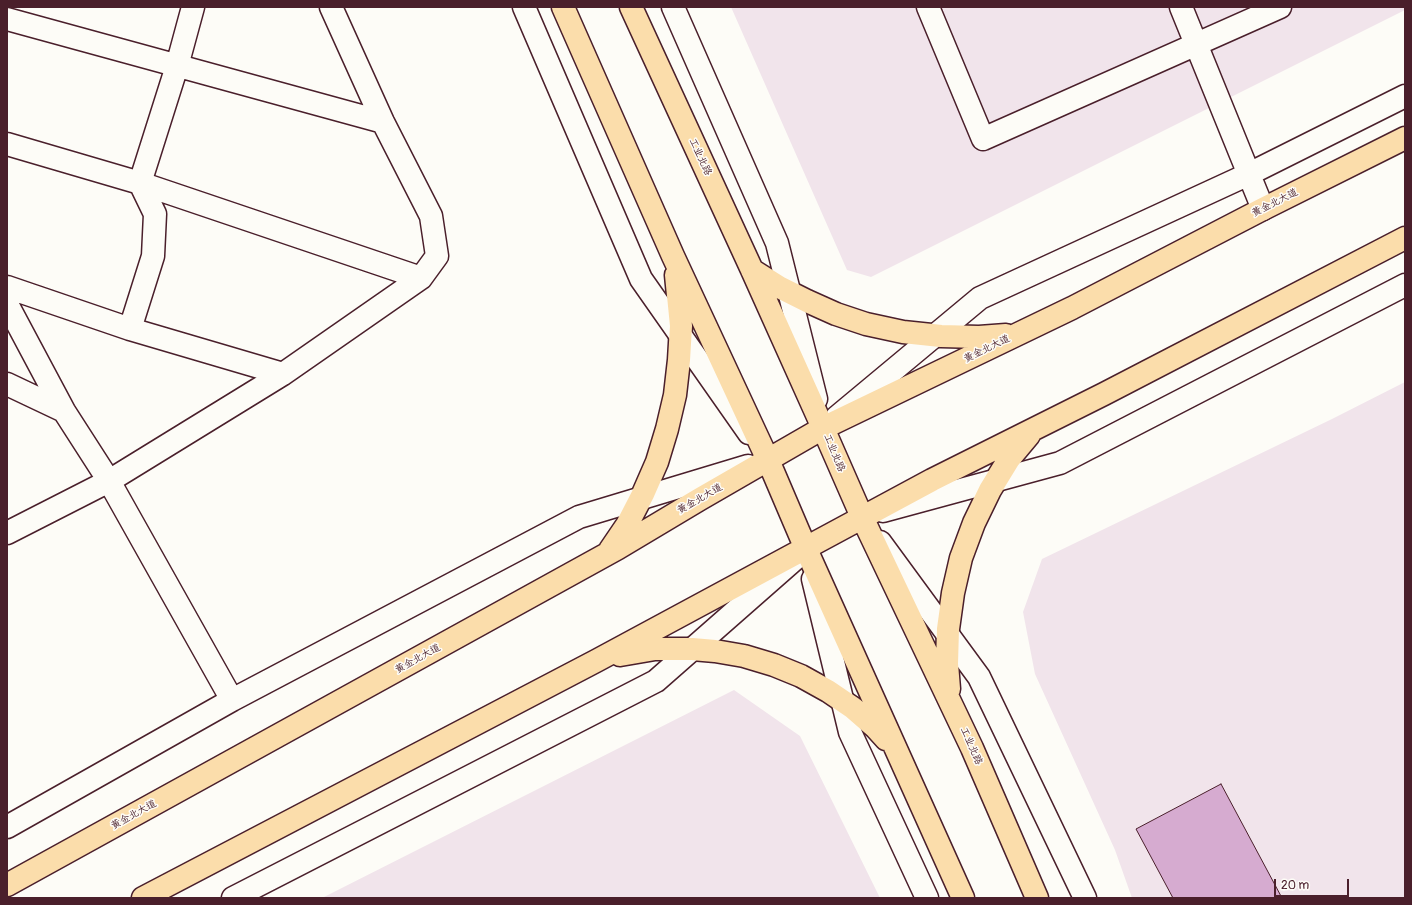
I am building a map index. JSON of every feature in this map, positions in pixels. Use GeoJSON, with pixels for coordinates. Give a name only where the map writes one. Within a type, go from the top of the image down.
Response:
{"type":"FeatureCollection","features":[{"type":"Feature","properties":{"kind":"main road"},"geometry":{"type":"LineString","coordinates":[[563,7],[673,256],[768,460],[806,549],[963,898]]}},
{"type":"Feature","properties":{"kind":"main road","name":"工业北路"},"geometry":{"type":"LineString","coordinates":[[631,7],[824,428],[862,517],[972,748],[1037,898]]}},
{"type":"Feature","properties":{"kind":"main road","name":"黄金北大道"},"geometry":{"type":"LineString","coordinates":[[7,885],[608,554],[824,428],[1079,304],[1262,209],[1405,138]]}},
{"type":"Feature","properties":{"kind":"main road"},"geometry":{"type":"LineString","coordinates":[[143,898],[596,661],[932,480],[1033,430],[1405,238]]}},
{"type":"Feature","properties":{"kind":"main road"},"geometry":{"type":"LineString","coordinates":[[608,554],[627,525],[641,499],[657,462],[668,429],[675,395],[680,335],[678,291],[673,256]]}},
{"type":"Feature","properties":{"kind":"main road"},"geometry":{"type":"LineString","coordinates":[[752,270],[790,293],[836,314],[866,324],[903,332],[934,336],[979,337],[1017,334]]}},
{"type":"Feature","properties":{"kind":"main road"},"geometry":{"type":"LineString","coordinates":[[950,700],[947,664],[948,635],[953,593],[962,558],[974,524],[990,490],[1009,459],[1033,430]]}},
{"type":"Feature","properties":{"kind":"main road"},"geometry":{"type":"LineString","coordinates":[[596,661],[655,649],[692,649],[744,656],[774,664],[801,676],[828,691],[853,708],[876,728],[896,750]]}},
{"type":"Feature","properties":{"kind":"street"},"geometry":{"type":"LineString","coordinates":[[130,329],[154,256],[155,214],[140,183],[177,66],[193,7]]}},
{"type":"Feature","properties":{"kind":"street"},"geometry":{"type":"LineString","coordinates":[[7,533],[109,481],[283,374],[422,278],[437,256],[431,216],[383,122],[331,7]]}},
{"type":"Feature","properties":{"kind":"street"},"geometry":{"type":"LineString","coordinates":[[7,827],[232,700],[579,517],[768,460],[641,280],[524,7]]}},
{"type":"Feature","properties":{"kind":"street"},"geometry":{"type":"LineString","coordinates":[[673,7],[777,243],[824,428],[980,298],[1249,174],[1405,96]]}},
{"type":"Feature","properties":{"kind":"street"},"geometry":{"type":"LineString","coordinates":[[928,7],[983,139],[1280,7]]}},
{"type":"Feature","properties":{"kind":"street"},"geometry":{"type":"LineString","coordinates":[[1181,7],[1262,209]]}},
{"type":"Feature","properties":{"kind":"street"},"geometry":{"type":"LineString","coordinates":[[7,19],[383,122]]}},
{"type":"Feature","properties":{"kind":"street"},"geometry":{"type":"LineString","coordinates":[[7,144],[140,183],[422,278]]}},
{"type":"Feature","properties":{"kind":"street"},"geometry":{"type":"LineString","coordinates":[[1085,898],[979,677],[862,517],[1060,462],[1405,284]]}},
{"type":"Feature","properties":{"kind":"street"},"geometry":{"type":"LineString","coordinates":[[7,287],[130,329],[283,374]]}},
{"type":"Feature","properties":{"kind":"street"},"geometry":{"type":"LineString","coordinates":[[7,304],[64,411],[109,481],[232,700]]}},
{"type":"Feature","properties":{"kind":"street"},"geometry":{"type":"LineString","coordinates":[[7,384],[64,411]]}},
{"type":"Feature","properties":{"kind":"street"},"geometry":{"type":"LineString","coordinates":[[233,898],[656,680],[806,549],[850,732],[927,898]]}},
{"type":"Feature","properties":{"kind":"shaded area"},"geometry":{"type":"Polygon","coordinates":[[[731,7],[1405,7],[1405,10],[871,277],[847,270],[731,7]]]}},
{"type":"Feature","properties":{"kind":"shaded area"},"geometry":{"type":"Polygon","coordinates":[[[1405,382],[1405,898],[1132,898],[1115,850],[1035,674],[1023,612],[1042,559],[1332,419],[1405,382]]]}},
{"type":"Feature","properties":{"kind":"shaded area"},"geometry":{"type":"Polygon","coordinates":[[[734,690],[800,736],[880,898],[322,898],[734,690]]]}},
{"type":"Feature","properties":{"kind":"building"},"geometry":{"type":"Polygon","coordinates":[[[1221,784],[1282,898],[1173,898],[1136,829],[1221,784]]]}}]}
